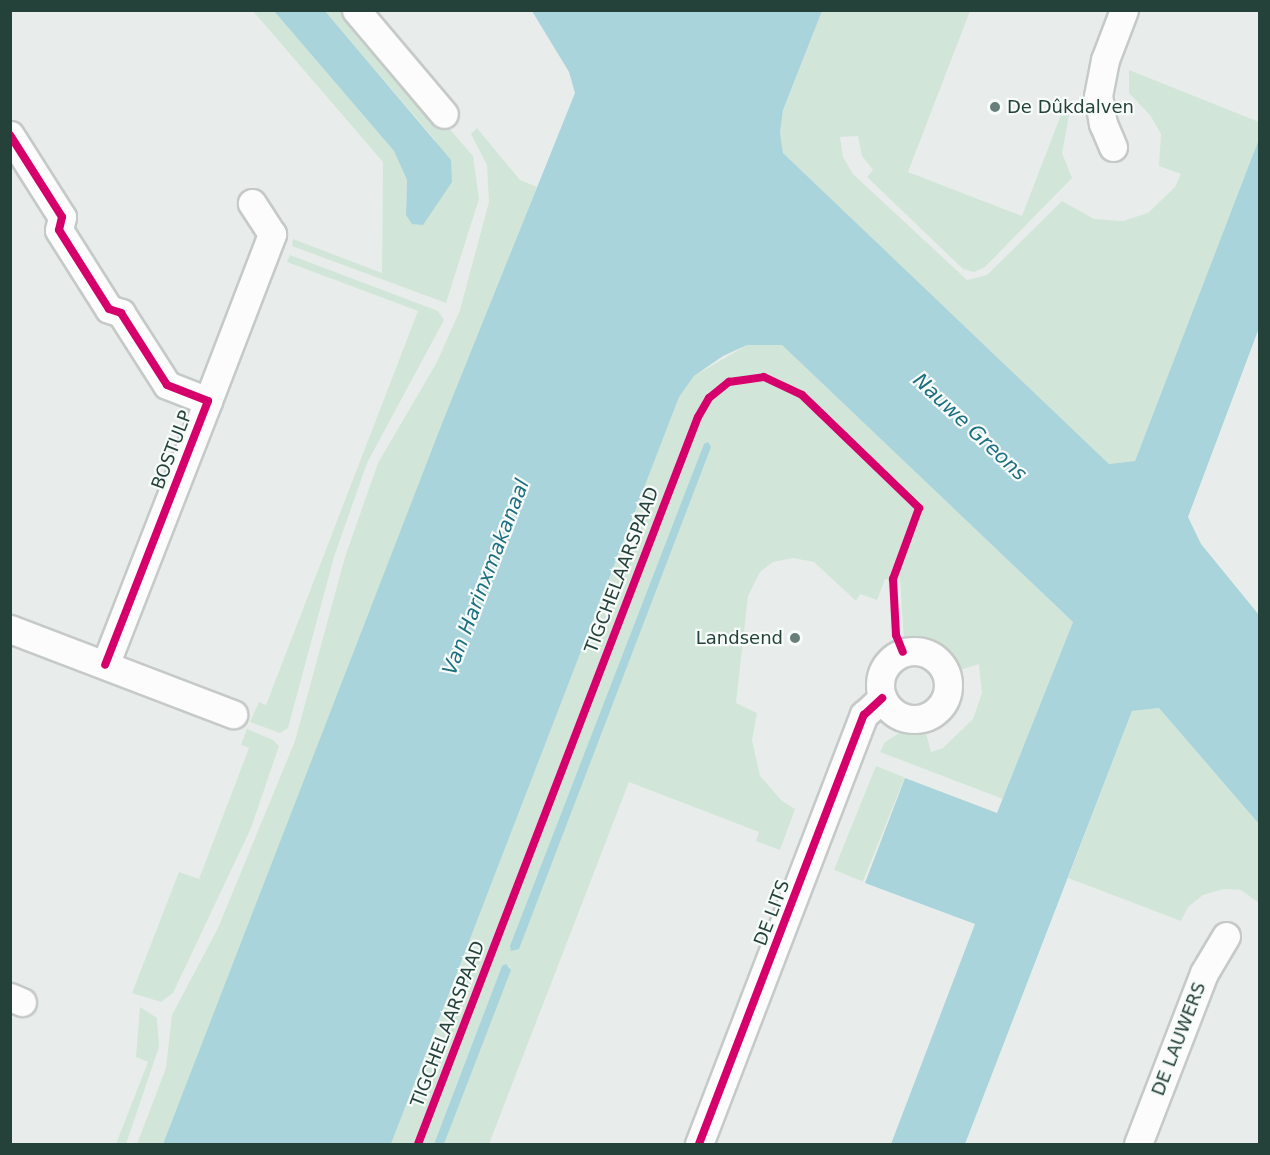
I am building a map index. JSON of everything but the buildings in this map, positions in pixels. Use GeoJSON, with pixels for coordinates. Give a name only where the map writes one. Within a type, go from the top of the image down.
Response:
{"type":"FeatureCollection","features":[{"type":"Feature","properties":{"kind":"street"},"geometry":{"type":"LineString","coordinates":[[356,10],[444,114]]}},
{"type":"Feature","properties":{"kind":"street"},"geometry":{"type":"LineString","coordinates":[[1113,147],[1103,124],[1098,96],[1105,60],[1124,10]]}},
{"type":"Feature","properties":{"kind":"street","name":"BOSTULP"},"geometry":{"type":"LineString","coordinates":[[10,135],[62,217],[59,230],[109,309],[121,313],[167,385],[208,401]]}},
{"type":"Feature","properties":{"kind":"street","name":"BOSTULP"},"geometry":{"type":"LineString","coordinates":[[105,665],[272,234],[252,203]]}},
{"type":"Feature","properties":{"kind":"street"},"geometry":{"type":"LineString","coordinates":[[10,629],[232,714]]}},
{"type":"Feature","properties":{"kind":"street","name":"DE LITS"},"geometry":{"type":"LineString","coordinates":[[699,1144],[864,716],[882,698]]}},
{"type":"Feature","properties":{"kind":"street","name":"DE LAUWERS"},"geometry":{"type":"LineString","coordinates":[[1138,1144],[1204,973],[1226,936]]}},
{"type":"Feature","properties":{"kind":"green space"},"geometry":{"type":"Polygon","coordinates":[[[253,11],[274,11],[394,151],[407,180],[406,215],[435,140],[325,11],[347,11],[473,156],[479,199],[446,303],[292,246],[293,239],[382,273],[383,162],[253,11]]]}},
{"type":"Feature","properties":{"kind":"green space"},"geometry":{"type":"Polygon","coordinates":[[[822,11],[970,11],[908,172],[1022,216],[1064,107],[1070,110],[1062,153],[1072,178],[985,267],[974,272],[963,269],[867,177],[873,170],[862,156],[858,136],[840,137],[843,157],[853,174],[967,280],[987,275],[1062,201],[1094,219],[1123,221],[1148,213],[1175,187],[1181,174],[1159,166],[1161,134],[1150,115],[1129,93],[1129,70],[1259,122],[1259,139],[1135,461],[1109,464],[783,153],[780,133],[783,110],[822,11]]]}},
{"type":"Feature","properties":{"kind":"green space"},"geometry":{"type":"Polygon","coordinates":[[[477,128],[520,180],[537,187],[163,1144],[137,1144],[166,1068],[172,1015],[218,928],[295,741],[345,557],[378,463],[437,362],[460,310],[489,202],[487,165],[471,134],[477,128]]]}},
{"type":"Feature","properties":{"kind":"green space"},"geometry":{"type":"Polygon","coordinates":[[[290,255],[438,311],[444,320],[367,463],[334,557],[288,728],[280,733],[250,722],[259,702],[266,705],[418,311],[287,262],[290,255]]]}},
{"type":"Feature","properties":{"kind":"green space"},"geometry":{"type":"Polygon","coordinates":[[[747,345],[782,345],[1073,622],[1003,799],[880,752],[885,742],[901,732],[925,729],[931,752],[943,748],[973,719],[982,693],[979,664],[957,671],[937,646],[904,640],[900,580],[885,579],[877,600],[860,594],[856,601],[814,562],[793,558],[773,562],[760,572],[748,596],[736,703],[757,713],[752,740],[760,776],[782,801],[795,809],[780,850],[756,841],[759,832],[629,782],[489,1144],[444,1144],[510,966],[502,966],[434,1144],[391,1144],[679,396],[694,376],[747,345]]]}},
{"type":"Feature","properties":{"kind":"green space"},"geometry":{"type":"Polygon","coordinates":[[[1159,708],[1259,824],[1259,903],[1241,890],[1224,889],[1203,895],[1188,907],[1181,921],[1068,878],[1132,711],[1159,708]]]}},
{"type":"Feature","properties":{"kind":"green space"},"geometry":{"type":"Polygon","coordinates":[[[247,729],[273,740],[279,746],[251,828],[173,993],[161,1002],[132,993],[179,872],[199,879],[249,748],[241,745],[247,729]]]}},
{"type":"Feature","properties":{"kind":"green space"},"geometry":{"type":"Polygon","coordinates":[[[876,766],[905,778],[863,881],[834,870],[876,766]]]}},
{"type":"Feature","properties":{"kind":"green space"},"geometry":{"type":"Polygon","coordinates":[[[140,1007],[157,1018],[159,1047],[126,1144],[116,1144],[148,1062],[136,1057],[140,1007]]]}},
{"type":"Feature","properties":{"kind":"water"},"geometry":{"type":"Polygon","coordinates":[[[274,11],[325,11],[451,160],[452,182],[423,225],[412,224],[406,215],[407,180],[394,151],[274,11]]]}},
{"type":"Feature","properties":{"kind":"water"},"geometry":{"type":"Polygon","coordinates":[[[532,11],[822,11],[783,110],[780,133],[783,153],[1109,464],[1135,461],[1259,139],[1259,328],[1188,517],[1201,544],[1259,615],[1259,824],[1159,708],[1132,711],[965,1144],[891,1144],[975,924],[865,883],[905,778],[997,813],[1073,622],[782,345],[747,345],[723,356],[694,376],[679,397],[391,1144],[163,1144],[443,421],[575,93],[569,72],[532,11]]]}},
{"type":"Feature","properties":{"kind":"water"},"geometry":{"type":"Polygon","coordinates":[[[708,442],[711,447],[519,949],[511,951],[510,946],[704,444],[708,442]]]}},
{"type":"Feature","properties":{"kind":"water"},"geometry":{"type":"Polygon","coordinates":[[[506,964],[511,970],[444,1144],[434,1144],[502,966],[506,964]]]}},
{"type":"Feature","properties":{"kind":"cycle path"},"geometry":{"type":"LineString","coordinates":[[10,135],[62,217],[59,230],[109,309],[121,313],[167,385],[208,401],[105,665]]}},
{"type":"Feature","properties":{"kind":"cycle path","name":"TIGCHELAARSPAAD"},"geometry":{"type":"LineString","coordinates":[[418,1144],[698,417],[709,398],[729,382],[764,377],[802,395],[919,508],[893,579],[896,635],[903,652]]}},
{"type":"Feature","properties":{"kind":"cycle path"},"geometry":{"type":"LineString","coordinates":[[699,1144],[864,715],[882,698]]}},
{"type":"Feature","properties":{"kind":"place","name":"De Dûkdalven"},"geometry":{"type":"Point","coordinates":[995,107]}},
{"type":"Feature","properties":{"kind":"place","name":"Landsend"},"geometry":{"type":"Point","coordinates":[795,638]}},
{"type":"Feature","properties":{"kind":"water label","name":"Nauwe Greons"},"geometry":{"type":"Point","coordinates":[970,427]}},
{"type":"Feature","properties":{"kind":"water label","name":"Van Harinxmakanaal"},"geometry":{"type":"Point","coordinates":[486,577]}}]}
